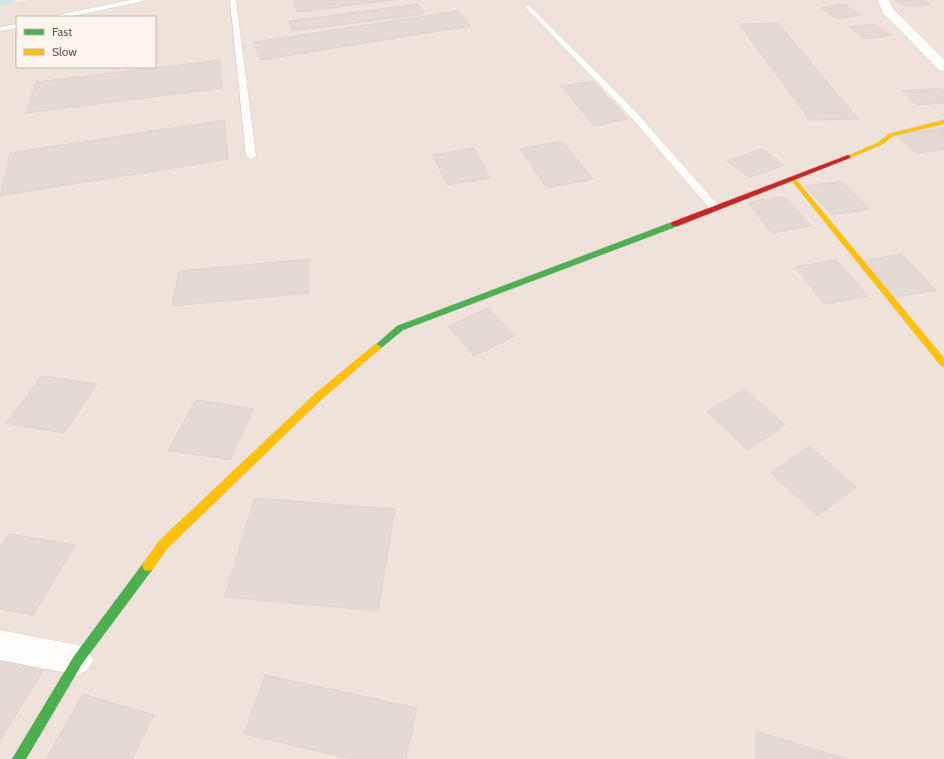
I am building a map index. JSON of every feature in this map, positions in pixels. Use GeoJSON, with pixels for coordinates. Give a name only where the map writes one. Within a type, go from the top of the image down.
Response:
{"type":"FeatureCollection","features":[{"type":"Feature","properties":{"kind":"street"},"geometry":{"type":"LineString","coordinates":[[883,0],[886,4],[887,10],[944,67]]}},
{"type":"Feature","properties":{"kind":"street"},"geometry":{"type":"LineString","coordinates":[[18,759],[78,660],[163,545],[319,396],[400,328],[793,179],[878,144],[891,135],[944,122]]}},
{"type":"Feature","properties":{"kind":"street"},"geometry":{"type":"LineString","coordinates":[[793,179],[944,364]]}},
{"type":"Feature","properties":{"kind":"street"},"geometry":{"type":"LineString","coordinates":[[0,645],[78,660]]}},
{"type":"Feature","properties":{"kind":"lane"},"geometry":{"type":"LineString","coordinates":[[63,16],[140,0]]}},
{"type":"Feature","properties":{"kind":"lane"},"geometry":{"type":"LineString","coordinates":[[232,0],[251,156]]}},
{"type":"Feature","properties":{"kind":"lane"},"geometry":{"type":"LineString","coordinates":[[528,7],[633,114],[714,208]]}},
{"type":"Feature","properties":{"kind":"lane"},"geometry":{"type":"LineString","coordinates":[[0,29],[16,26]]}},
{"type":"Feature","properties":{"kind":"shaded area"},"geometry":{"type":"Polygon","coordinates":[[[29,0],[944,0],[944,759],[0,759],[0,4],[29,0]]]}},
{"type":"Feature","properties":{"kind":"building"},"geometry":{"type":"Polygon","coordinates":[[[293,0],[395,0],[297,12],[293,0]]]}},
{"type":"Feature","properties":{"kind":"building"},"geometry":{"type":"Polygon","coordinates":[[[895,0],[923,0],[930,4],[907,7],[895,0]]]}},
{"type":"Feature","properties":{"kind":"building"},"geometry":{"type":"Polygon","coordinates":[[[418,4],[424,14],[292,31],[289,21],[418,4]]]}},
{"type":"Feature","properties":{"kind":"building"},"geometry":{"type":"Polygon","coordinates":[[[844,4],[861,15],[837,19],[821,8],[844,4]]]}},
{"type":"Feature","properties":{"kind":"building"},"geometry":{"type":"Polygon","coordinates":[[[458,11],[471,26],[260,60],[254,42],[458,11]]]}},
{"type":"Feature","properties":{"kind":"building"},"geometry":{"type":"Polygon","coordinates":[[[778,23],[858,119],[810,120],[739,24],[778,23]]]}},
{"type":"Feature","properties":{"kind":"building"},"geometry":{"type":"Polygon","coordinates":[[[873,24],[891,35],[866,39],[849,27],[873,24]]]}},
{"type":"Feature","properties":{"kind":"building"},"geometry":{"type":"Polygon","coordinates":[[[220,60],[222,88],[26,113],[36,82],[220,60]]]}},
{"type":"Feature","properties":{"kind":"building"},"geometry":{"type":"Polygon","coordinates":[[[593,81],[628,119],[594,126],[561,86],[593,81]]]}},
{"type":"Feature","properties":{"kind":"building"},"geometry":{"type":"Polygon","coordinates":[[[940,88],[944,91],[944,103],[917,105],[902,91],[940,88]]]}},
{"type":"Feature","properties":{"kind":"building"},"geometry":{"type":"Polygon","coordinates":[[[224,120],[228,159],[0,196],[10,153],[224,120]]]}},
{"type":"Feature","properties":{"kind":"building"},"geometry":{"type":"Polygon","coordinates":[[[944,128],[944,150],[916,153],[895,134],[944,128]]]}},
{"type":"Feature","properties":{"kind":"building"},"geometry":{"type":"Polygon","coordinates":[[[562,141],[593,179],[547,188],[520,149],[562,141]]]}},
{"type":"Feature","properties":{"kind":"building"},"geometry":{"type":"Polygon","coordinates":[[[474,148],[490,178],[447,185],[433,155],[474,148]]]}},
{"type":"Feature","properties":{"kind":"building"},"geometry":{"type":"Polygon","coordinates":[[[762,149],[784,165],[750,177],[727,161],[762,149]]]}},
{"type":"Feature","properties":{"kind":"building"},"geometry":{"type":"Polygon","coordinates":[[[842,181],[870,209],[832,215],[805,186],[842,181]]]}},
{"type":"Feature","properties":{"kind":"building"},"geometry":{"type":"Polygon","coordinates":[[[785,197],[811,226],[772,233],[747,202],[785,197]]]}},
{"type":"Feature","properties":{"kind":"building"},"geometry":{"type":"Polygon","coordinates":[[[901,254],[936,290],[894,297],[861,261],[901,254]]]}},
{"type":"Feature","properties":{"kind":"building"},"geometry":{"type":"Polygon","coordinates":[[[309,259],[309,293],[172,306],[179,271],[309,259]]]}},
{"type":"Feature","properties":{"kind":"building"},"geometry":{"type":"Polygon","coordinates":[[[836,260],[868,296],[825,304],[795,267],[836,260]]]}},
{"type":"Feature","properties":{"kind":"building"},"geometry":{"type":"Polygon","coordinates":[[[488,308],[515,336],[474,356],[448,326],[488,308]]]}},
{"type":"Feature","properties":{"kind":"building"},"geometry":{"type":"Polygon","coordinates":[[[42,376],[97,384],[64,433],[6,423],[42,376]]]}},
{"type":"Feature","properties":{"kind":"building"},"geometry":{"type":"Polygon","coordinates":[[[744,389],[785,425],[748,450],[707,412],[744,389]]]}},
{"type":"Feature","properties":{"kind":"building"},"geometry":{"type":"Polygon","coordinates":[[[196,400],[254,409],[230,460],[168,450],[196,400]]]}},
{"type":"Feature","properties":{"kind":"building"},"geometry":{"type":"Polygon","coordinates":[[[809,446],[856,487],[818,516],[771,473],[809,446]]]}},
{"type":"Feature","properties":{"kind":"building"},"geometry":{"type":"Polygon","coordinates":[[[255,498],[395,509],[378,611],[224,597],[255,498]]]}},
{"type":"Feature","properties":{"kind":"building"},"geometry":{"type":"Polygon","coordinates":[[[9,534],[75,545],[33,615],[0,609],[0,547],[9,534]]]}},
{"type":"Feature","properties":{"kind":"building"},"geometry":{"type":"Polygon","coordinates":[[[0,659],[43,671],[0,740],[0,659]]]}},
{"type":"Feature","properties":{"kind":"building"},"geometry":{"type":"Polygon","coordinates":[[[265,675],[417,708],[406,759],[351,759],[244,734],[265,675]]]}},
{"type":"Feature","properties":{"kind":"building"},"geometry":{"type":"Polygon","coordinates":[[[83,694],[154,715],[132,759],[46,759],[83,694]]]}},
{"type":"Feature","properties":{"kind":"building"},"geometry":{"type":"Polygon","coordinates":[[[756,731],[847,759],[756,759],[756,731]]]}},
{"type":"Feature","properties":{"kind":"waterway"},"geometry":{"type":"LineString","coordinates":[[0,1],[8,0]]}},
{"type":"Feature","properties":{"kind":"traffic: fast"},"geometry":{"type":"LineString","coordinates":[[377,347],[400,328],[675,224]]}},
{"type":"Feature","properties":{"kind":"traffic: fast"},"geometry":{"type":"LineString","coordinates":[[19,759],[78,660],[148,566]]}},
{"type":"Feature","properties":{"kind":"traffic: slow"},"geometry":{"type":"LineString","coordinates":[[848,157],[879,144],[891,135],[944,122]]}},
{"type":"Feature","properties":{"kind":"traffic: slow"},"geometry":{"type":"LineString","coordinates":[[793,179],[944,364]]}},
{"type":"Feature","properties":{"kind":"traffic: slow"},"geometry":{"type":"LineString","coordinates":[[148,566],[163,545],[319,396],[377,347]]}},
{"type":"Feature","properties":{"kind":"traffic: jam"},"geometry":{"type":"LineString","coordinates":[[675,224],[848,157]]}}]}
